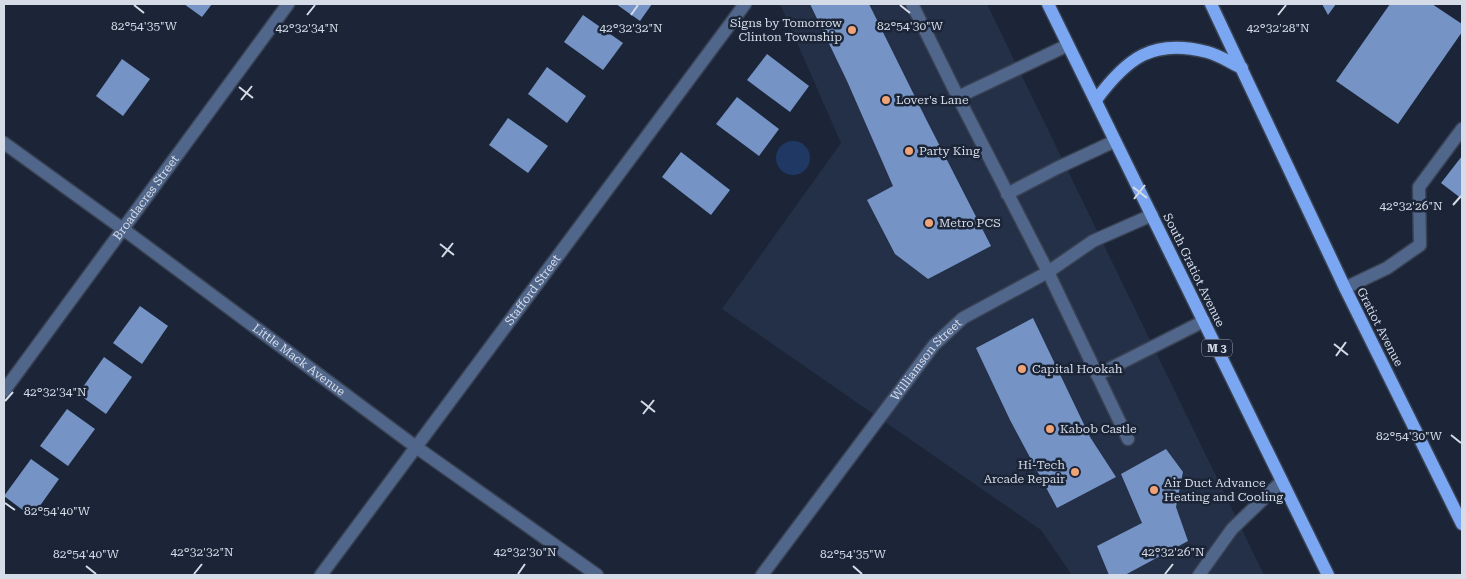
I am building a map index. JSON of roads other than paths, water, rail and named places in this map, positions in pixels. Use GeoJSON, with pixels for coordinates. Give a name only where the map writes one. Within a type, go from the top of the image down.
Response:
{"type":"FeatureCollection","features":[{"type":"Feature","properties":{"kind":"main road","name":"South Gratiot Avenue"},"geometry":{"type":"LineString","coordinates":[[1048,4],[1328,575]]}},
{"type":"Feature","properties":{"kind":"main road"},"geometry":{"type":"LineString","coordinates":[[1212,4],[1345,288]]}},
{"type":"Feature","properties":{"kind":"main road"},"geometry":{"type":"LineString","coordinates":[[1096,100],[1112,78],[1132,62],[1155,49],[1179,47],[1208,52],[1242,68]]}},
{"type":"Feature","properties":{"kind":"main road","name":"Gratiot Avenue"},"geometry":{"type":"LineString","coordinates":[[1345,288],[1462,524]]}},
{"type":"Feature","properties":{"kind":"street","name":"Broadacres Street"},"geometry":{"type":"LineString","coordinates":[[4,390],[288,4]]}},
{"type":"Feature","properties":{"kind":"street","name":"Stafford Street"},"geometry":{"type":"LineString","coordinates":[[320,575],[745,4]]}},
{"type":"Feature","properties":{"kind":"street"},"geometry":{"type":"LineString","coordinates":[[912,4],[1048,272],[1128,439]]}},
{"type":"Feature","properties":{"kind":"street"},"geometry":{"type":"LineString","coordinates":[[958,97],[1011,74],[1068,45]]}},
{"type":"Feature","properties":{"kind":"street"},"geometry":{"type":"LineString","coordinates":[[1345,288],[1387,268],[1420,245],[1419,188],[1462,129]]}},
{"type":"Feature","properties":{"kind":"street"},"geometry":{"type":"LineString","coordinates":[[1007,194],[1057,168],[1116,141]]}},
{"type":"Feature","properties":{"kind":"street","name":"Little Mack Avenue"},"geometry":{"type":"LineString","coordinates":[[4,143],[123,228],[416,447],[597,575]]}},
{"type":"Feature","properties":{"kind":"street","name":"Williamson Street"},"geometry":{"type":"LineString","coordinates":[[762,575],[934,345],[963,318],[1048,272],[1093,241],[1152,215]]}},
{"type":"Feature","properties":{"kind":"street"},"geometry":{"type":"LineString","coordinates":[[1097,375],[1204,321]]}},
{"type":"Feature","properties":{"kind":"street"},"geometry":{"type":"LineString","coordinates":[[1199,575],[1232,529],[1282,481]]}},
{"type":"Feature","properties":{"kind":"water"},"geometry":{"type":"Polygon","coordinates":[[[793,141],[805,146],[810,158],[805,170],[793,175],[781,170],[776,158],[781,146],[793,141]]]}},
{"type":"Feature","properties":{"kind":"place","name":"Signs by Tomorrow Clinton Township"},"geometry":{"type":"Point","coordinates":[852,30]}},
{"type":"Feature","properties":{"kind":"place","name":"Lover's Lane"},"geometry":{"type":"Point","coordinates":[886,100]}},
{"type":"Feature","properties":{"kind":"place","name":"Party King"},"geometry":{"type":"Point","coordinates":[909,151]}},
{"type":"Feature","properties":{"kind":"place","name":"Metro PCS"},"geometry":{"type":"Point","coordinates":[929,223]}},
{"type":"Feature","properties":{"kind":"place","name":"Capital Hookah"},"geometry":{"type":"Point","coordinates":[1022,369]}},
{"type":"Feature","properties":{"kind":"place","name":"Kabob Castle"},"geometry":{"type":"Point","coordinates":[1050,429]}},
{"type":"Feature","properties":{"kind":"place","name":"Hi-Tech Arcade Repair"},"geometry":{"type":"Point","coordinates":[1075,472]}},
{"type":"Feature","properties":{"kind":"place","name":"Air Duct Advance Heating and Cooling"},"geometry":{"type":"Point","coordinates":[1154,490]}}]}
